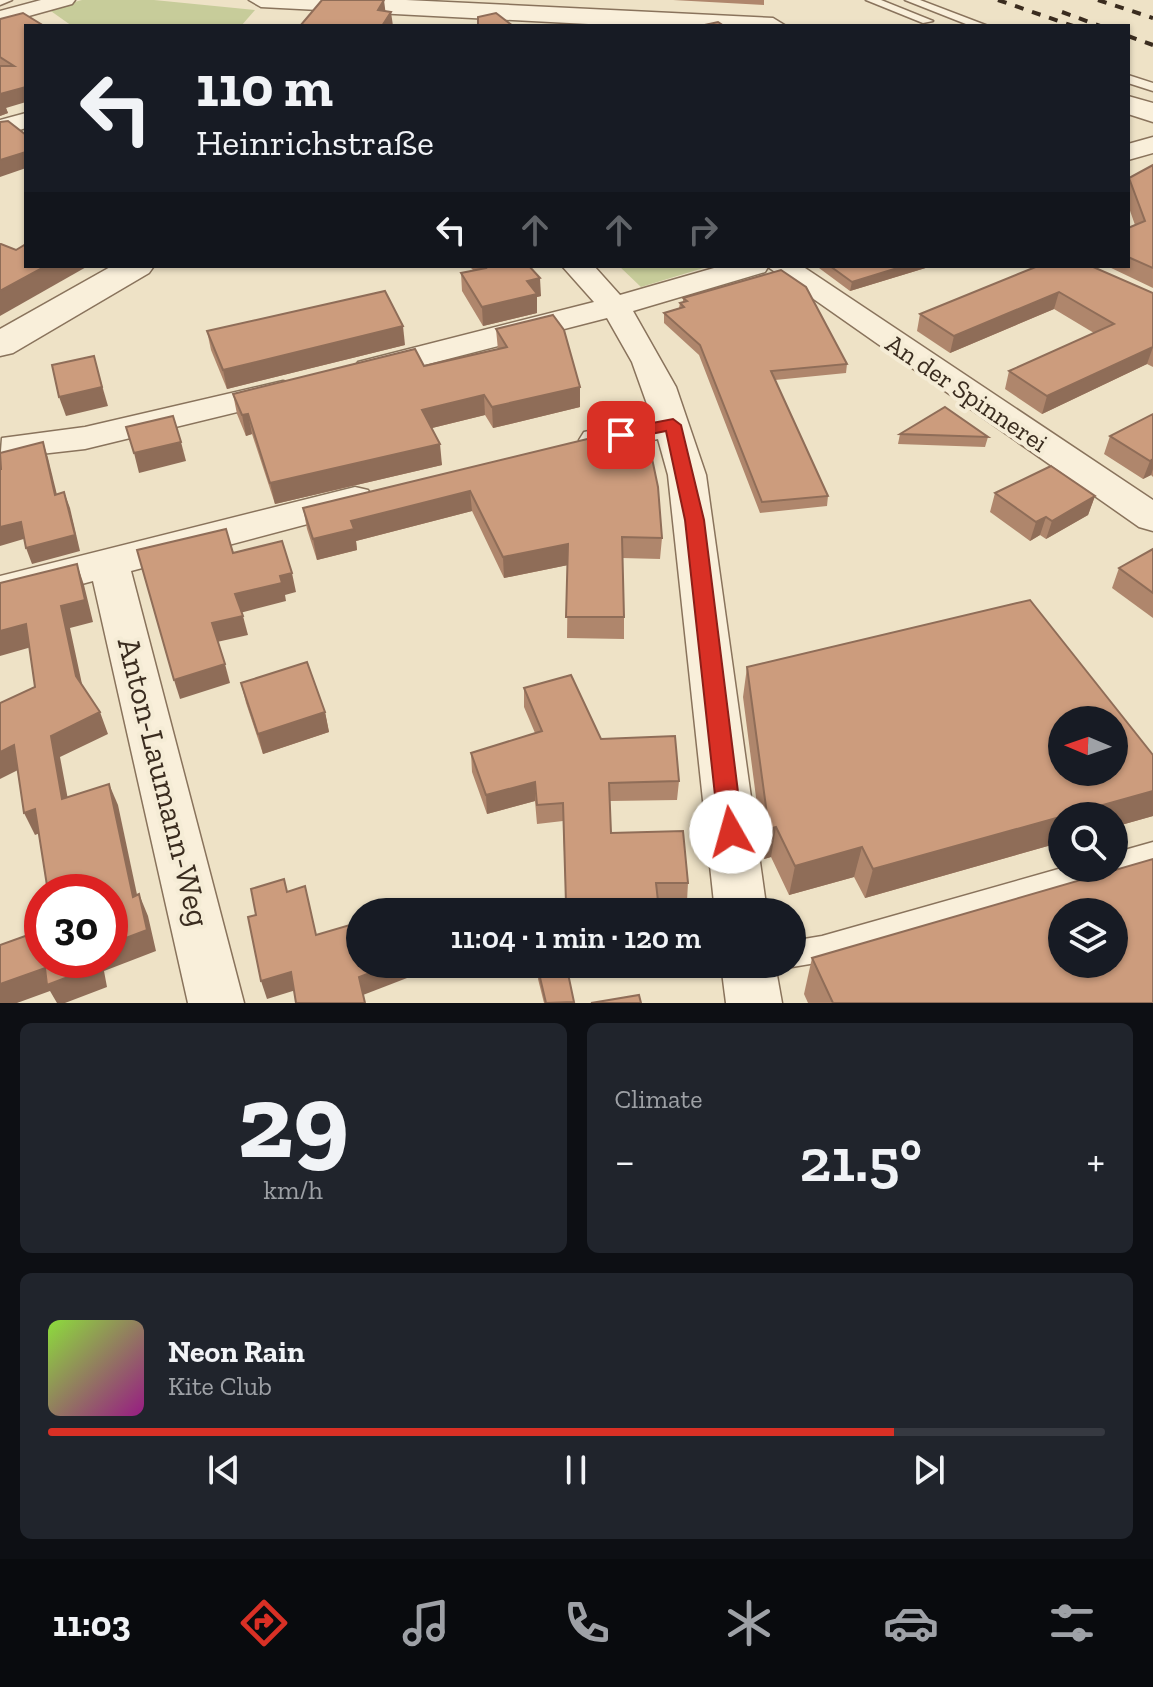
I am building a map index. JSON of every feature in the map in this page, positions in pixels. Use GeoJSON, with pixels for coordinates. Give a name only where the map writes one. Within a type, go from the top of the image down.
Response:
{"type":"FeatureCollection","features":[{"type":"Feature","properties":{"kind":"street"},"geometry":{"type":"LineString","coordinates":[[0,18],[34,4],[65,0]]}},
{"type":"Feature","properties":{"kind":"street"},"geometry":{"type":"LineString","coordinates":[[261,0],[702,24]]}},
{"type":"Feature","properties":{"kind":"street"},"geometry":{"type":"LineString","coordinates":[[1130,105],[1153,113]]}},
{"type":"Feature","properties":{"kind":"street"},"geometry":{"type":"LineString","coordinates":[[0,128],[24,121]]}},
{"type":"Feature","properties":{"kind":"street"},"geometry":{"type":"LineString","coordinates":[[0,345],[134,268]]}},
{"type":"Feature","properties":{"kind":"street"},"geometry":{"type":"LineString","coordinates":[[579,268],[615,307],[644,348],[673,425],[695,520],[739,898]]}},
{"type":"Feature","properties":{"kind":"street"},"geometry":{"type":"LineString","coordinates":[[5,446],[85,438],[328,380],[615,307],[747,268]]}},
{"type":"Feature","properties":{"kind":"street","name":"An der Spinnerei"},"geometry":{"type":"LineString","coordinates":[[785,268],[1153,518]]}},
{"type":"Feature","properties":{"kind":"street"},"geometry":{"type":"LineString","coordinates":[[559,450],[673,425]]}},
{"type":"Feature","properties":{"kind":"street"},"geometry":{"type":"LineString","coordinates":[[0,591],[391,490]]}},
{"type":"Feature","properties":{"kind":"street","name":"Anton-Laumann-Weg"},"geometry":{"type":"LineString","coordinates":[[108,561],[209,964],[216,1003]]}},
{"type":"Feature","properties":{"kind":"street"},"geometry":{"type":"LineString","coordinates":[[750,978],[754,1003]]}},
{"type":"Feature","properties":{"kind":"lane"},"geometry":{"type":"LineString","coordinates":[[0,2],[7,0]]}},
{"type":"Feature","properties":{"kind":"lane"},"geometry":{"type":"LineString","coordinates":[[871,0],[936,24]]}},
{"type":"Feature","properties":{"kind":"lane"},"geometry":{"type":"LineString","coordinates":[[910,0],[976,24]]}},
{"type":"Feature","properties":{"kind":"lane"},"geometry":{"type":"LineString","coordinates":[[1130,80],[1153,87]]}},
{"type":"Feature","properties":{"kind":"lane"},"geometry":{"type":"LineString","coordinates":[[1128,861],[1153,853]]}},
{"type":"Feature","properties":{"kind":"lane"},"geometry":{"type":"LineString","coordinates":[[806,952],[1054,882]]}},
{"type":"Feature","properties":{"kind":"green space"},"geometry":{"type":"Polygon","coordinates":[[[82,0],[154,0],[255,10],[243,24],[69,24],[48,9],[82,0]]]}},
{"type":"Feature","properties":{"kind":"green space"},"geometry":{"type":"Polygon","coordinates":[[[621,268],[703,268],[641,287],[621,268]]]}},
{"type":"Feature","properties":{"kind":"building"},"geometry":{"type":"Polygon","coordinates":[[[322,0],[384,0],[378,10],[391,12],[383,24],[302,24],[322,0]]]}},
{"type":"Feature","properties":{"kind":"building"},"geometry":{"type":"Polygon","coordinates":[[[23,13],[41,24],[24,24],[24,88],[0,94],[0,66],[14,66],[0,57],[0,19],[23,13]]]}},
{"type":"Feature","properties":{"kind":"building"},"geometry":{"type":"Polygon","coordinates":[[[496,13],[510,24],[478,24],[478,17],[496,13]]]}},
{"type":"Feature","properties":{"kind":"building"},"geometry":{"type":"Polygon","coordinates":[[[8,121],[24,133],[24,153],[0,160],[0,122],[8,121]]]}},
{"type":"Feature","properties":{"kind":"building"},"geometry":{"type":"Polygon","coordinates":[[[1153,165],[1153,268],[1130,258],[1130,227],[1145,221],[1130,177],[1153,165]]]}},
{"type":"Feature","properties":{"kind":"building"},"geometry":{"type":"Polygon","coordinates":[[[0,244],[16,250],[24,245],[24,268],[42,268],[0,291],[0,244]]]}},
{"type":"Feature","properties":{"kind":"building"},"geometry":{"type":"Polygon","coordinates":[[[486,268],[531,268],[540,278],[527,281],[537,294],[482,307],[461,273],[486,268]]]}},
{"type":"Feature","properties":{"kind":"building"},"geometry":{"type":"Polygon","coordinates":[[[833,268],[898,268],[852,282],[833,268]]]}},
{"type":"Feature","properties":{"kind":"building"},"geometry":{"type":"Polygon","coordinates":[[[1033,268],[1096,268],[1153,293],[1153,347],[1047,396],[1009,371],[1114,324],[1059,292],[954,336],[920,314],[1033,268]]]}},
{"type":"Feature","properties":{"kind":"building"},"geometry":{"type":"Polygon","coordinates":[[[781,270],[806,287],[847,364],[771,371],[828,496],[762,502],[700,345],[664,313],[684,307],[680,303],[687,301],[683,298],[781,270]]]}},
{"type":"Feature","properties":{"kind":"building"},"geometry":{"type":"Polygon","coordinates":[[[385,291],[403,326],[223,370],[207,331],[385,291]]]}},
{"type":"Feature","properties":{"kind":"building"},"geometry":{"type":"Polygon","coordinates":[[[553,315],[564,330],[580,387],[492,407],[484,395],[422,410],[440,444],[270,483],[248,414],[242,415],[233,394],[415,349],[424,366],[507,347],[496,329],[553,315]]]}},
{"type":"Feature","properties":{"kind":"building"},"geometry":{"type":"Polygon","coordinates":[[[94,356],[102,387],[59,397],[52,365],[94,356]]]}},
{"type":"Feature","properties":{"kind":"building"},"geometry":{"type":"Polygon","coordinates":[[[945,407],[988,437],[900,434],[945,407]]]}},
{"type":"Feature","properties":{"kind":"building"},"geometry":{"type":"Polygon","coordinates":[[[1153,414],[1153,459],[1150,461],[1110,436],[1153,414]]]}},
{"type":"Feature","properties":{"kind":"building"},"geometry":{"type":"Polygon","coordinates":[[[173,416],[181,442],[134,453],[126,427],[173,416]]]}},
{"type":"Feature","properties":{"kind":"building"},"geometry":{"type":"Polygon","coordinates":[[[645,425],[658,487],[662,538],[622,537],[624,617],[566,617],[568,544],[503,557],[470,491],[351,521],[354,529],[313,539],[303,508],[645,425]]]}},
{"type":"Feature","properties":{"kind":"building"},"geometry":{"type":"Polygon","coordinates":[[[43,442],[55,495],[64,492],[75,535],[26,548],[21,522],[0,527],[0,453],[43,442]]]}},
{"type":"Feature","properties":{"kind":"building"},"geometry":{"type":"Polygon","coordinates":[[[1051,466],[1095,496],[1052,521],[1046,517],[1036,522],[995,493],[1051,466]]]}},
{"type":"Feature","properties":{"kind":"building"},"geometry":{"type":"Polygon","coordinates":[[[226,529],[233,553],[282,541],[292,573],[280,576],[282,583],[235,594],[243,616],[212,623],[225,664],[174,680],[137,550],[226,529]]]}},
{"type":"Feature","properties":{"kind":"building"},"geometry":{"type":"Polygon","coordinates":[[[1153,549],[1153,593],[1119,568],[1153,549]]]}},
{"type":"Feature","properties":{"kind":"building"},"geometry":{"type":"Polygon","coordinates":[[[77,564],[85,600],[61,606],[76,676],[100,712],[51,736],[62,799],[109,784],[133,897],[139,894],[147,930],[128,937],[128,874],[45,874],[35,809],[24,813],[14,745],[0,752],[0,703],[35,687],[26,624],[0,631],[0,583],[77,564]]]}},
{"type":"Feature","properties":{"kind":"building"},"geometry":{"type":"Polygon","coordinates":[[[1030,600],[1114,706],[1048,706],[1048,786],[1128,786],[1128,723],[1153,755],[1153,791],[1114,802],[1048,802],[1048,820],[873,869],[862,847],[795,866],[776,827],[769,829],[747,667],[1030,600]]]}},
{"type":"Feature","properties":{"kind":"building"},"geometry":{"type":"Polygon","coordinates":[[[307,662],[325,712],[258,734],[241,683],[307,662]]]}},
{"type":"Feature","properties":{"kind":"building"},"geometry":{"type":"Polygon","coordinates":[[[571,675],[601,739],[675,736],[679,781],[609,783],[611,833],[683,831],[688,883],[656,883],[658,898],[566,898],[563,803],[537,805],[535,782],[486,795],[471,753],[542,731],[524,688],[571,675]]]}},
{"type":"Feature","properties":{"kind":"building"},"geometry":{"type":"Polygon","coordinates":[[[1153,859],[1153,1003],[833,1003],[812,958],[1074,882],[1128,882],[1128,866],[1153,859]]]}},
{"type":"Feature","properties":{"kind":"building"},"geometry":{"type":"Polygon","coordinates":[[[284,879],[287,892],[305,886],[316,935],[346,926],[346,978],[359,978],[365,1003],[296,1003],[291,972],[261,981],[248,917],[256,915],[251,889],[284,879]]]}},
{"type":"Feature","properties":{"kind":"building"},"geometry":{"type":"Polygon","coordinates":[[[24,936],[24,975],[0,984],[0,945],[24,936]]]}},
{"type":"Feature","properties":{"kind":"building"},"geometry":{"type":"Polygon","coordinates":[[[46,978],[65,978],[47,985],[46,978]]]}},
{"type":"Feature","properties":{"kind":"building"},"geometry":{"type":"Polygon","coordinates":[[[540,978],[569,978],[574,1002],[546,1003],[540,978]]]}},
{"type":"Feature","properties":{"kind":"building"},"geometry":{"type":"Polygon","coordinates":[[[639,995],[641,1003],[591,1003],[639,995]]]}},
{"type":"Feature","properties":{"kind":"railway"},"geometry":{"type":"LineString","coordinates":[[998,0],[1067,24]]}},
{"type":"Feature","properties":{"kind":"railway"},"geometry":{"type":"LineString","coordinates":[[1098,0],[1153,18]]}},
{"type":"Feature","properties":{"kind":"railway"},"geometry":{"type":"LineString","coordinates":[[1062,12],[1095,24]]}},
{"type":"Feature","properties":{"kind":"railway"},"geometry":{"type":"LineString","coordinates":[[1130,37],[1153,45]]}},
{"type":"Feature","properties":{"kind":"route"},"geometry":{"type":"LineString","coordinates":[[621,435],[673,425],[687,475],[695,520],[731,832]]}}]}
